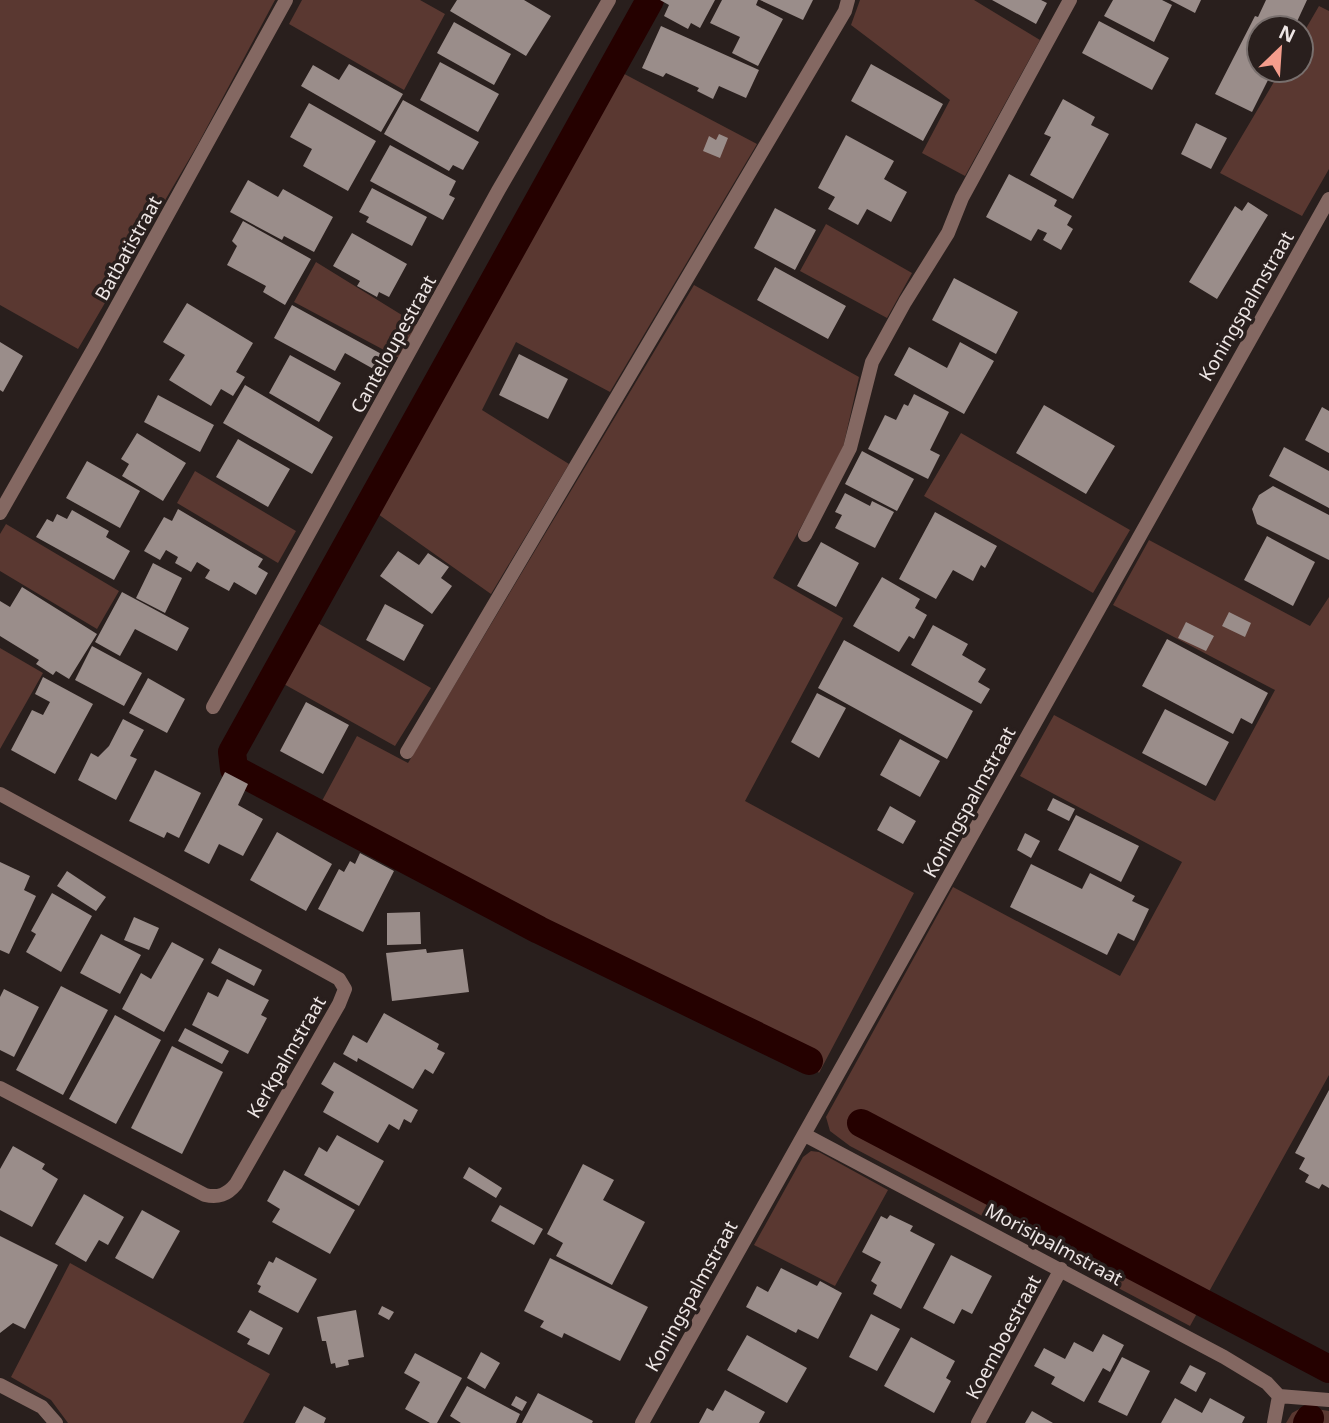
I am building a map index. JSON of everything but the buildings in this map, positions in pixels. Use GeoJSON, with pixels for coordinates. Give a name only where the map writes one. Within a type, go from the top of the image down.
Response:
{"type":"FeatureCollection","features":[{"type":"Feature","properties":{"kind":"street","name":"Batbatistraat"},"geometry":{"type":"LineString","coordinates":[[0,513],[286,0]]}},
{"type":"Feature","properties":{"kind":"street","name":"Canteloupestraat"},"geometry":{"type":"LineString","coordinates":[[213,707],[498,191],[608,0]]}},
{"type":"Feature","properties":{"kind":"street"},"geometry":{"type":"LineString","coordinates":[[407,752],[845,11],[848,0]]}},
{"type":"Feature","properties":{"kind":"street"},"geometry":{"type":"LineString","coordinates":[[805,535],[850,448],[872,362],[948,233],[962,198],[1070,0]]}},
{"type":"Feature","properties":{"kind":"street","name":"Koningspalmstraat"},"geometry":{"type":"LineString","coordinates":[[642,1423],[1329,199]]}},
{"type":"Feature","properties":{"kind":"street","name":"Kerkpalmstraat"},"geometry":{"type":"LineString","coordinates":[[0,794],[339,979],[345,989],[236,1184],[222,1195],[205,1195],[0,1088]]}},
{"type":"Feature","properties":{"kind":"street","name":"Morisipalmstraat"},"geometry":{"type":"LineString","coordinates":[[805,1135],[1224,1357],[1267,1383],[1279,1396]]}},
{"type":"Feature","properties":{"kind":"street","name":"Koemboestraat"},"geometry":{"type":"LineString","coordinates":[[978,1423],[1061,1269]]}},
{"type":"Feature","properties":{"kind":"street"},"geometry":{"type":"LineString","coordinates":[[0,1385],[42,1407],[56,1423]]}},
{"type":"Feature","properties":{"kind":"street"},"geometry":{"type":"LineString","coordinates":[[1274,1423],[1279,1396],[1329,1400]]}},
{"type":"Feature","properties":{"kind":"shaded area"},"geometry":{"type":"Polygon","coordinates":[[[0,0],[275,0],[198,144],[78,349],[0,305],[0,0]]]}},
{"type":"Feature","properties":{"kind":"shaded area"},"geometry":{"type":"Polygon","coordinates":[[[302,0],[420,0],[445,14],[404,90],[289,24],[302,0]]]}},
{"type":"Feature","properties":{"kind":"shaded area"},"geometry":{"type":"Polygon","coordinates":[[[860,0],[974,0],[1040,40],[965,176],[922,153],[950,100],[851,25],[860,0]]]}},
{"type":"Feature","properties":{"kind":"shaded area"},"geometry":{"type":"Polygon","coordinates":[[[1319,6],[1329,11],[1329,169],[1302,216],[1220,173],[1273,84],[1315,84],[1314,14],[1319,6]]]}},
{"type":"Feature","properties":{"kind":"shaded area"},"geometry":{"type":"Polygon","coordinates":[[[613,68],[757,144],[610,392],[516,342],[482,410],[569,464],[491,594],[368,507],[613,68]]]}},
{"type":"Feature","properties":{"kind":"shaded area"},"geometry":{"type":"Polygon","coordinates":[[[826,224],[912,273],[887,318],[800,271],[826,224]]]}},
{"type":"Feature","properties":{"kind":"shaded area"},"geometry":{"type":"Polygon","coordinates":[[[316,262],[418,325],[399,358],[294,302],[316,262]]]}},
{"type":"Feature","properties":{"kind":"shaded area"},"geometry":{"type":"Polygon","coordinates":[[[694,285],[859,377],[842,452],[773,578],[843,618],[745,801],[914,893],[819,1073],[809,1061],[539,930],[316,812],[357,736],[408,763],[694,285]]]}},
{"type":"Feature","properties":{"kind":"shaded area"},"geometry":{"type":"Polygon","coordinates":[[[961,433],[1130,530],[1093,593],[924,496],[961,433]]]}},
{"type":"Feature","properties":{"kind":"shaded area"},"geometry":{"type":"Polygon","coordinates":[[[195,471],[296,531],[278,563],[177,503],[195,471]]]}},
{"type":"Feature","properties":{"kind":"shaded area"},"geometry":{"type":"Polygon","coordinates":[[[6,524],[119,591],[97,629],[0,571],[0,534],[6,524]]]}},
{"type":"Feature","properties":{"kind":"shaded area"},"geometry":{"type":"Polygon","coordinates":[[[1149,540],[1310,626],[1329,597],[1329,1075],[1190,1326],[850,1146],[830,1131],[826,1117],[953,887],[1120,976],[1182,862],[1020,776],[1054,715],[1215,801],[1275,690],[1113,605],[1149,540]]]}},
{"type":"Feature","properties":{"kind":"shaded area"},"geometry":{"type":"Polygon","coordinates":[[[307,617],[431,688],[395,746],[273,678],[307,617]]]}},
{"type":"Feature","properties":{"kind":"shaded area"},"geometry":{"type":"Polygon","coordinates":[[[0,648],[43,673],[0,749],[0,648]]]}},
{"type":"Feature","properties":{"kind":"shaded area"},"geometry":{"type":"Polygon","coordinates":[[[811,1151],[819,1152],[888,1190],[835,1286],[754,1245],[803,1157],[811,1151]]]}},
{"type":"Feature","properties":{"kind":"shaded area"},"geometry":{"type":"Polygon","coordinates":[[[70,1263],[270,1374],[243,1423],[68,1423],[51,1400],[11,1377],[70,1263]]]}},
{"type":"Feature","properties":{"kind":"shaded area"},"geometry":{"type":"Polygon","coordinates":[[[1303,1407],[1329,1411],[1329,1423],[1286,1423],[1292,1413],[1303,1407]]]}},
{"type":"Feature","properties":{"kind":"waterway"},"geometry":{"type":"LineString","coordinates":[[650,0],[232,752],[234,769],[539,930],[809,1061]]}},
{"type":"Feature","properties":{"kind":"waterway"},"geometry":{"type":"LineString","coordinates":[[861,1123],[1329,1369]]}},
{"type":"Feature","properties":{"kind":"waterway"},"geometry":{"type":"LineString","coordinates":[[1307,1423],[1310,1418]]}}]}
